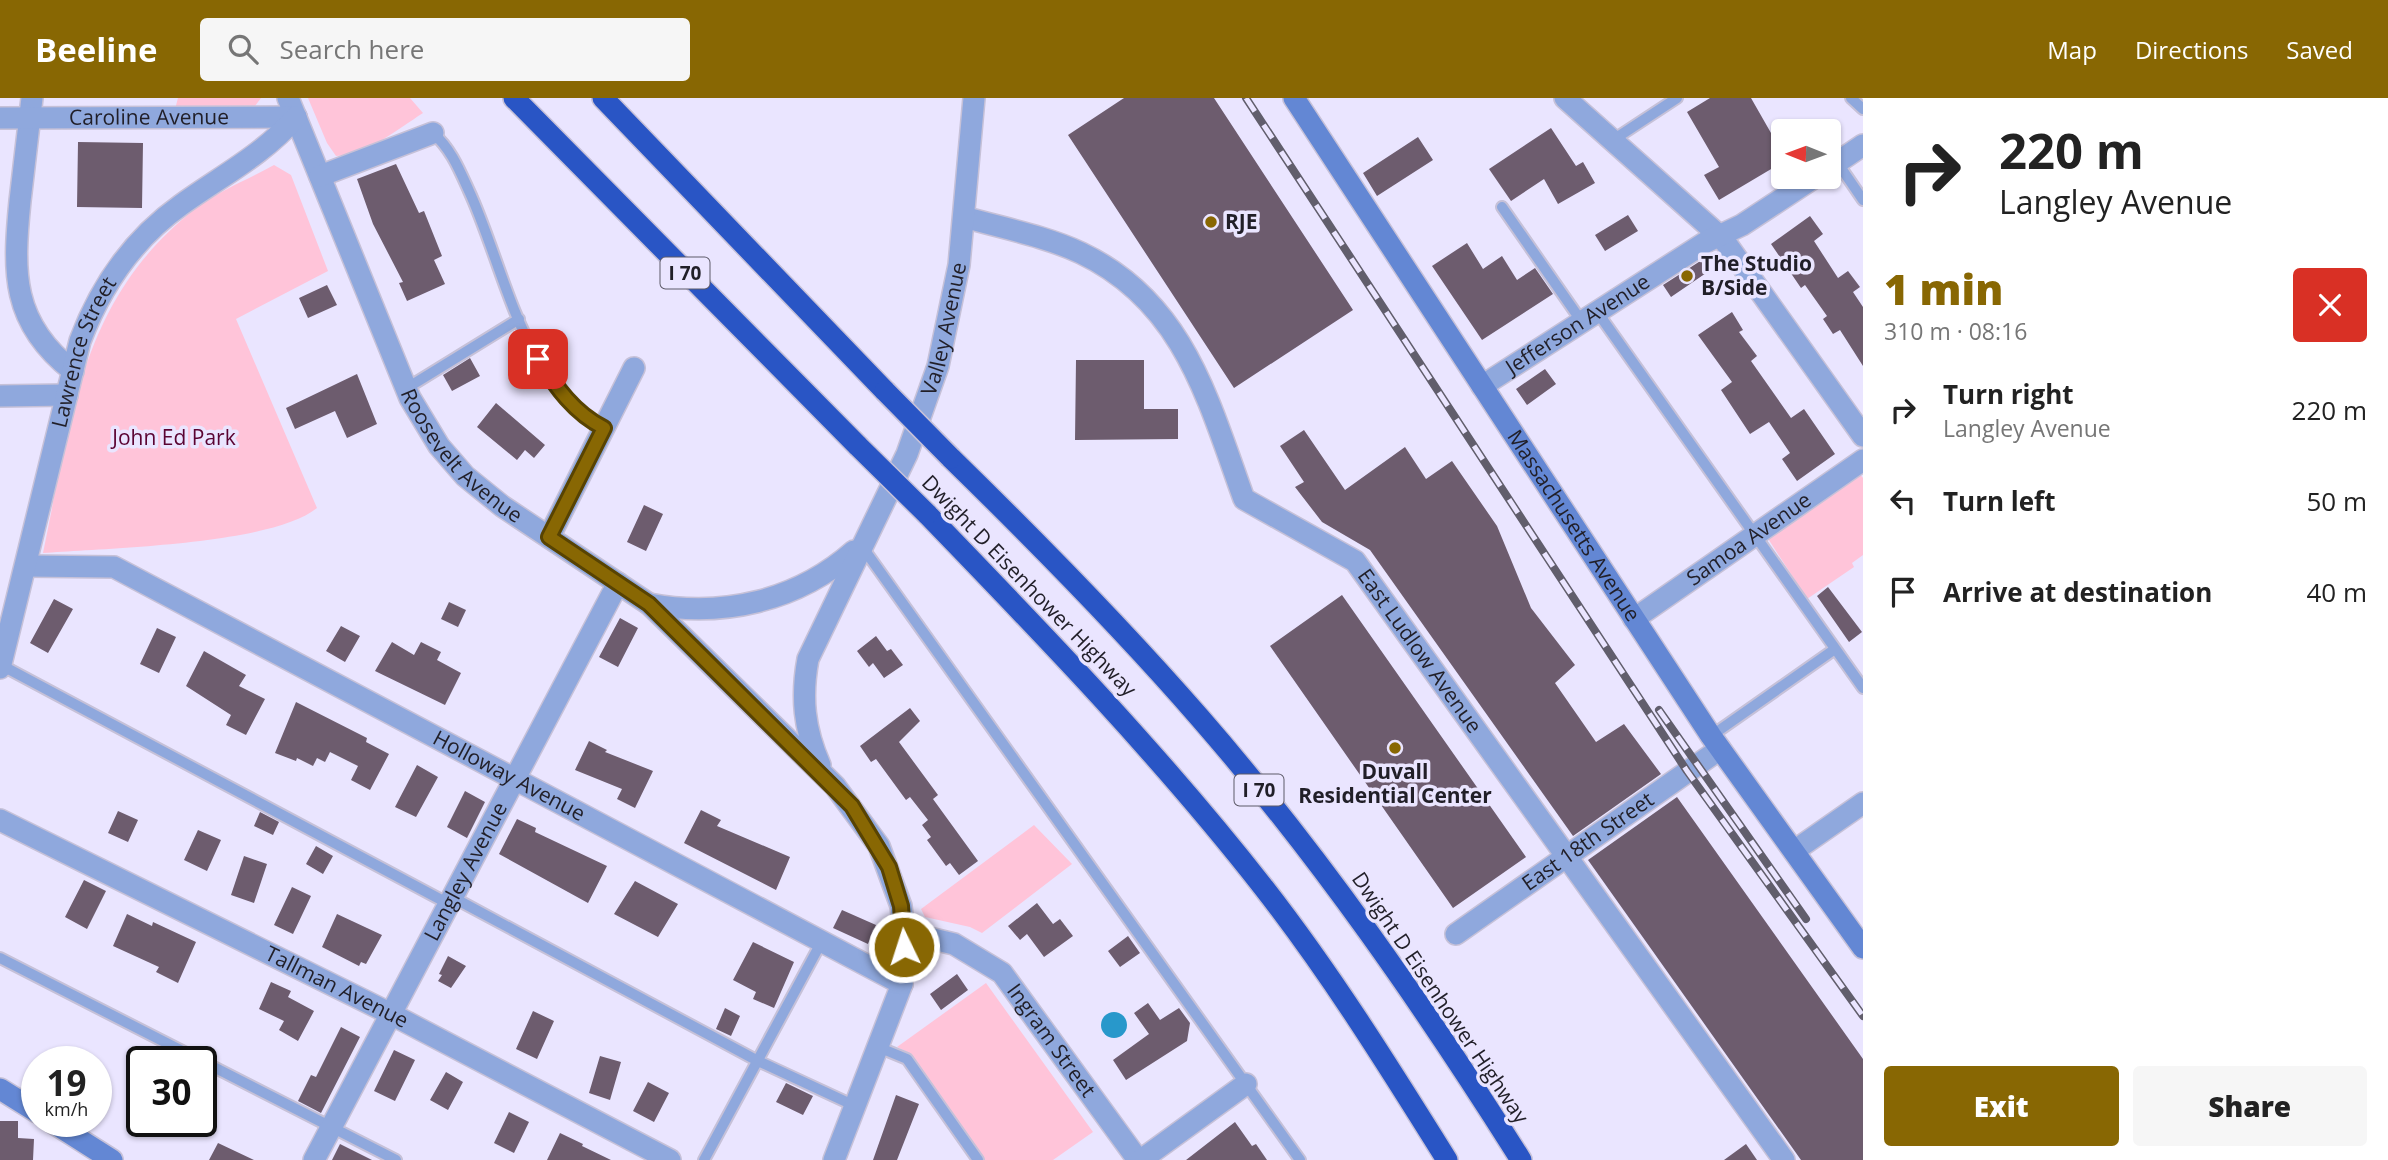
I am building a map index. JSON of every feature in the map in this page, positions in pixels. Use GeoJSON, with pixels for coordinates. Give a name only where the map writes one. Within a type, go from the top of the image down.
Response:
{"type":"FeatureCollection","features":[{"type":"Feature","properties":{"kind":"highway","name":"Dwight D Eisenhower Highway"},"geometry":{"type":"LineString","coordinates":[[514,98],[927,514],[1110,705],[1263,887],[1364,1027],[1447,1160]]}},
{"type":"Feature","properties":{"kind":"highway","name":"Dwight D Eisenhower Highway"},"geometry":{"type":"LineString","coordinates":[[603,98],[1134,643],[1255,785],[1391,963],[1521,1160]]}},
{"type":"Feature","properties":{"kind":"street","name":"Valley Avenue"},"geometry":{"type":"LineString","coordinates":[[824,775],[808,737],[804,682],[816,636],[907,454],[931,388],[948,328],[964,217],[974,98]]}},
{"type":"Feature","properties":{"kind":"street","name":"Massachusetts Avenue"},"geometry":{"type":"LineString","coordinates":[[1294,98],[1715,742],[1863,948]]}},
{"type":"Feature","properties":{"kind":"street"},"geometry":{"type":"LineString","coordinates":[[1565,98],[1719,235],[1863,436]]}},
{"type":"Feature","properties":{"kind":"street"},"geometry":{"type":"LineString","coordinates":[[31,108],[14,250],[16,281],[22,303],[35,331],[54,356],[73,371]]}},
{"type":"Feature","properties":{"kind":"street","name":"Caroline Avenue"},"geometry":{"type":"LineString","coordinates":[[0,118],[31,108],[292,108]]}},
{"type":"Feature","properties":{"kind":"street","name":"Roosevelt Avenue"},"geometry":{"type":"LineString","coordinates":[[292,108],[407,388],[434,439],[465,476],[502,506],[649,604],[824,775],[852,806],[879,846],[901,906],[904,932],[902,984],[834,1160]]}},
{"type":"Feature","properties":{"kind":"street","name":"Lawrence Street"},"geometry":{"type":"LineString","coordinates":[[0,667],[27,566],[80,341],[94,306],[129,254],[178,206],[261,152],[292,108]]}},
{"type":"Feature","properties":{"kind":"street"},"geometry":{"type":"LineString","coordinates":[[320,176],[432,133]]}},
{"type":"Feature","properties":{"kind":"street"},"geometry":{"type":"LineString","coordinates":[[1841,160],[1863,145]]}},
{"type":"Feature","properties":{"kind":"street","name":"Jefferson Avenue"},"geometry":{"type":"LineString","coordinates":[[1482,386],[1719,235],[1742,225],[1797,189]]}},
{"type":"Feature","properties":{"kind":"street","name":"East Ludlow Avenue"},"geometry":{"type":"LineString","coordinates":[[964,217],[1082,253],[1120,277],[1150,302],[1179,338],[1197,372],[1244,499],[1355,561],[1784,1160]]}},
{"type":"Feature","properties":{"kind":"street"},"geometry":{"type":"LineString","coordinates":[[549,537],[634,368]]}},
{"type":"Feature","properties":{"kind":"street"},"geometry":{"type":"LineString","coordinates":[[0,396],[67,395]]}},
{"type":"Feature","properties":{"kind":"street","name":"Samoa Avenue"},"geometry":{"type":"LineString","coordinates":[[1634,619],[1863,460]]}},
{"type":"Feature","properties":{"kind":"street","name":"Valley Avenue"},"geometry":{"type":"LineString","coordinates":[[649,604],[708,607],[765,601],[815,581],[861,545]]}},
{"type":"Feature","properties":{"kind":"street","name":"Holloway Avenue"},"geometry":{"type":"LineString","coordinates":[[27,566],[114,567],[902,984]]}},
{"type":"Feature","properties":{"kind":"street","name":"Langley Avenue"},"geometry":{"type":"LineString","coordinates":[[314,1160],[618,583]]}},
{"type":"Feature","properties":{"kind":"street","name":"East 18th Street"},"geometry":{"type":"LineString","coordinates":[[1456,934],[1566,857],[1715,742]]}},
{"type":"Feature","properties":{"kind":"street"},"geometry":{"type":"LineString","coordinates":[[1794,851],[1863,803]]}},
{"type":"Feature","properties":{"kind":"street","name":"Tallman Avenue"},"geometry":{"type":"LineString","coordinates":[[0,820],[391,1014],[670,1160]]}},
{"type":"Feature","properties":{"kind":"street","name":"Ingram Street"},"geometry":{"type":"LineString","coordinates":[[904,932],[954,944],[1002,973],[1140,1160]]}},
{"type":"Feature","properties":{"kind":"street"},"geometry":{"type":"LineString","coordinates":[[1140,1160],[1246,1084]]}},
{"type":"Feature","properties":{"kind":"street"},"geometry":{"type":"LineString","coordinates":[[0,1088],[21,1102]]}},
{"type":"Feature","properties":{"kind":"street"},"geometry":{"type":"LineString","coordinates":[[74,1137],[105,1158]]}},
{"type":"Feature","properties":{"kind":"lane"},"geometry":{"type":"LineString","coordinates":[[1613,140],[1677,98]]}},
{"type":"Feature","properties":{"kind":"lane"},"geometry":{"type":"LineString","coordinates":[[1851,98],[1863,109]]}},
{"type":"Feature","properties":{"kind":"lane"},"geometry":{"type":"LineString","coordinates":[[432,133],[447,146],[474,201],[519,319],[538,359],[555,386],[585,419],[604,428]]}},
{"type":"Feature","properties":{"kind":"lane"},"geometry":{"type":"LineString","coordinates":[[1841,174],[1863,200]]}},
{"type":"Feature","properties":{"kind":"lane"},"geometry":{"type":"LineString","coordinates":[[1502,207],[1590,317],[1755,535],[1863,688]]}},
{"type":"Feature","properties":{"kind":"lane"},"geometry":{"type":"LineString","coordinates":[[407,388],[519,319]]}},
{"type":"Feature","properties":{"kind":"lane"},"geometry":{"type":"LineString","coordinates":[[861,545],[1300,1160]]}},
{"type":"Feature","properties":{"kind":"lane"},"geometry":{"type":"LineString","coordinates":[[1715,742],[1835,649]]}},
{"type":"Feature","properties":{"kind":"lane"},"geometry":{"type":"LineString","coordinates":[[0,667],[758,1061],[855,1106]]}},
{"type":"Feature","properties":{"kind":"lane"},"geometry":{"type":"LineString","coordinates":[[704,1160],[822,942]]}},
{"type":"Feature","properties":{"kind":"lane"},"geometry":{"type":"LineString","coordinates":[[0,958],[396,1160]]}},
{"type":"Feature","properties":{"kind":"lane"},"geometry":{"type":"LineString","coordinates":[[878,1047],[907,1059],[978,1160]]}},
{"type":"Feature","properties":{"kind":"green space"},"geometry":{"type":"Polygon","coordinates":[[[178,98],[261,98],[255,106],[247,109],[175,109],[178,98]]]}},
{"type":"Feature","properties":{"kind":"green space"},"geometry":{"type":"Polygon","coordinates":[[[308,98],[410,98],[423,113],[371,146],[348,155],[336,156],[327,143],[308,98]]]}},
{"type":"Feature","properties":{"kind":"green space","name":"John Ed Park"},"geometry":{"type":"Polygon","coordinates":[[[274,165],[291,175],[328,271],[236,319],[317,508],[295,520],[264,530],[227,537],[43,553],[62,456],[86,365],[104,322],[127,282],[157,244],[195,209],[274,165]]]}},
{"type":"Feature","properties":{"kind":"green space"},"geometry":{"type":"Polygon","coordinates":[[[1859,473],[1863,478],[1863,555],[1852,563],[1854,567],[1807,599],[1767,537],[1859,473]]]}},
{"type":"Feature","properties":{"kind":"green space"},"geometry":{"type":"Polygon","coordinates":[[[1034,825],[1072,864],[982,933],[970,927],[925,917],[921,909],[1034,825]]]}},
{"type":"Feature","properties":{"kind":"green space"},"geometry":{"type":"Polygon","coordinates":[[[986,983],[1093,1132],[1053,1160],[985,1160],[909,1053],[897,1047],[986,983]]]}},
{"type":"Feature","properties":{"kind":"water"},"geometry":{"type":"Polygon","coordinates":[[[1114,1012],[1123,1016],[1127,1025],[1123,1034],[1114,1038],[1105,1034],[1101,1025],[1105,1016],[1114,1012]]]}},
{"type":"Feature","properties":{"kind":"building","name":"RJE"},"geometry":{"type":"Polygon","coordinates":[[[1124,98],[1214,98],[1353,310],[1234,388],[1068,135],[1124,98]]]}},
{"type":"Feature","properties":{"kind":"building"},"geometry":{"type":"Polygon","coordinates":[[[1710,98],[1751,98],[1771,133],[1771,169],[1719,200],[1704,175],[1719,167],[1687,112],[1710,98]]]}},
{"type":"Feature","properties":{"kind":"building"},"geometry":{"type":"Polygon","coordinates":[[[1551,128],[1576,166],[1583,162],[1595,183],[1558,204],[1544,179],[1511,201],[1489,169],[1551,128]]]}},
{"type":"Feature","properties":{"kind":"building"},"geometry":{"type":"Polygon","coordinates":[[[1418,137],[1433,160],[1377,196],[1363,173],[1418,137]]]}},
{"type":"Feature","properties":{"kind":"building"},"geometry":{"type":"Polygon","coordinates":[[[78,142],[143,143],[142,208],[77,207],[78,142]]]}},
{"type":"Feature","properties":{"kind":"building"},"geometry":{"type":"Polygon","coordinates":[[[396,164],[419,213],[424,211],[442,256],[434,260],[445,284],[407,301],[399,283],[403,282],[373,224],[357,179],[396,164]]]}},
{"type":"Feature","properties":{"kind":"building"},"geometry":{"type":"Polygon","coordinates":[[[1628,215],[1638,231],[1605,251],[1595,235],[1628,215]]]}},
{"type":"Feature","properties":{"kind":"building"},"geometry":{"type":"Polygon","coordinates":[[[1810,216],[1823,234],[1814,241],[1838,278],[1848,271],[1860,287],[1853,292],[1863,307],[1863,366],[1840,330],[1833,334],[1823,319],[1827,316],[1805,285],[1801,288],[1771,244],[1810,216]]]}},
{"type":"Feature","properties":{"kind":"building"},"geometry":{"type":"Polygon","coordinates":[[[1467,243],[1483,269],[1502,256],[1517,280],[1535,268],[1553,294],[1482,340],[1432,266],[1467,243]]]}},
{"type":"Feature","properties":{"kind":"building","name":"The Studio B/Side"},"geometry":{"type":"Polygon","coordinates":[[[1705,258],[1712,269],[1671,297],[1663,285],[1705,258]]]}},
{"type":"Feature","properties":{"kind":"building"},"geometry":{"type":"Polygon","coordinates":[[[327,285],[337,305],[308,318],[299,298],[327,285]]]}},
{"type":"Feature","properties":{"kind":"building"},"geometry":{"type":"Polygon","coordinates":[[[1732,312],[1743,330],[1739,332],[1757,356],[1751,361],[1791,418],[1804,409],[1835,454],[1797,481],[1782,459],[1790,453],[1769,422],[1750,434],[1721,390],[1732,382],[1698,335],[1732,312]]]}},
{"type":"Feature","properties":{"kind":"building"},"geometry":{"type":"Polygon","coordinates":[[[470,358],[480,376],[452,391],[443,375],[470,358]]]}},
{"type":"Feature","properties":{"kind":"building"},"geometry":{"type":"Polygon","coordinates":[[[1076,360],[1144,360],[1144,409],[1178,409],[1178,439],[1075,440],[1076,360]]]}},
{"type":"Feature","properties":{"kind":"building"},"geometry":{"type":"Polygon","coordinates":[[[1545,369],[1556,384],[1527,405],[1516,389],[1545,369]]]}},
{"type":"Feature","properties":{"kind":"building"},"geometry":{"type":"Polygon","coordinates":[[[357,374],[377,424],[347,438],[335,411],[295,429],[286,408],[357,374]]]}},
{"type":"Feature","properties":{"kind":"building"},"geometry":{"type":"Polygon","coordinates":[[[496,403],[545,445],[534,458],[525,450],[517,460],[477,427],[496,403]]]}},
{"type":"Feature","properties":{"kind":"building"},"geometry":{"type":"Polygon","coordinates":[[[1304,430],[1345,490],[1405,447],[1426,479],[1452,461],[1497,526],[1531,608],[1575,665],[1555,683],[1596,742],[1624,724],[1661,774],[1573,836],[1370,550],[1322,522],[1295,487],[1304,482],[1280,446],[1304,430]]]}},
{"type":"Feature","properties":{"kind":"building"},"geometry":{"type":"Polygon","coordinates":[[[644,505],[663,514],[646,551],[627,542],[644,505]]]}},
{"type":"Feature","properties":{"kind":"building"},"geometry":{"type":"Polygon","coordinates":[[[1828,587],[1862,632],[1849,642],[1817,596],[1828,587]]]}},
{"type":"Feature","properties":{"kind":"building","name":"Duvall Residential Center"},"geometry":{"type":"Polygon","coordinates":[[[1342,595],[1526,857],[1453,908],[1270,646],[1342,595]]]}},
{"type":"Feature","properties":{"kind":"building"},"geometry":{"type":"Polygon","coordinates":[[[54,599],[73,609],[48,653],[30,643],[54,599]]]}},
{"type":"Feature","properties":{"kind":"building"},"geometry":{"type":"Polygon","coordinates":[[[449,602],[466,610],[458,627],[441,619],[449,602]]]}},
{"type":"Feature","properties":{"kind":"building"},"geometry":{"type":"Polygon","coordinates":[[[620,618],[638,628],[618,667],[599,657],[620,618]]]}},
{"type":"Feature","properties":{"kind":"building"},"geometry":{"type":"Polygon","coordinates":[[[341,626],[360,636],[345,662],[326,651],[341,626]]]}},
{"type":"Feature","properties":{"kind":"building"},"geometry":{"type":"Polygon","coordinates":[[[157,628],[176,637],[159,673],[140,664],[157,628]]]}},
{"type":"Feature","properties":{"kind":"building"},"geometry":{"type":"Polygon","coordinates":[[[876,636],[887,651],[891,649],[903,665],[884,678],[873,663],[869,667],[857,651],[876,636]]]}},
{"type":"Feature","properties":{"kind":"building"},"geometry":{"type":"Polygon","coordinates":[[[392,642],[414,655],[421,642],[441,652],[437,660],[461,673],[445,705],[375,671],[392,642]]]}},
{"type":"Feature","properties":{"kind":"building"},"geometry":{"type":"Polygon","coordinates":[[[204,651],[246,675],[239,686],[265,699],[246,735],[226,725],[231,715],[186,686],[204,651]]]}},
{"type":"Feature","properties":{"kind":"building"},"geometry":{"type":"Polygon","coordinates":[[[296,702],[367,738],[366,742],[389,754],[370,790],[351,780],[358,766],[330,752],[325,762],[317,758],[313,766],[297,758],[296,761],[275,753],[296,702]]]}},
{"type":"Feature","properties":{"kind":"building"},"geometry":{"type":"Polygon","coordinates":[[[910,708],[920,721],[899,742],[938,795],[933,799],[978,861],[959,875],[950,863],[946,866],[927,840],[931,837],[922,825],[928,820],[910,797],[906,800],[876,759],[871,762],[860,746],[910,708]]]}},
{"type":"Feature","properties":{"kind":"building"},"geometry":{"type":"Polygon","coordinates":[[[589,741],[607,750],[605,752],[653,771],[635,808],[617,799],[622,789],[575,770],[589,741]]]}},
{"type":"Feature","properties":{"kind":"building"},"geometry":{"type":"Polygon","coordinates":[[[417,765],[438,777],[416,817],[395,807],[417,765]]]}},
{"type":"Feature","properties":{"kind":"building"},"geometry":{"type":"Polygon","coordinates":[[[465,791],[485,802],[467,838],[447,827],[465,791]]]}},
{"type":"Feature","properties":{"kind":"building"},"geometry":{"type":"Polygon","coordinates":[[[1677,797],[1863,1059],[1863,1160],[1801,1160],[1588,860],[1677,797]]]}},
{"type":"Feature","properties":{"kind":"building"},"geometry":{"type":"Polygon","coordinates":[[[701,810],[721,820],[717,826],[790,857],[776,890],[684,843],[701,810]]]}},
{"type":"Feature","properties":{"kind":"building"},"geometry":{"type":"Polygon","coordinates":[[[118,811],[138,820],[128,842],[108,833],[118,811]]]}},
{"type":"Feature","properties":{"kind":"building"},"geometry":{"type":"Polygon","coordinates":[[[260,812],[279,822],[273,835],[254,826],[260,812]]]}},
{"type":"Feature","properties":{"kind":"building"},"geometry":{"type":"Polygon","coordinates":[[[517,819],[536,828],[535,832],[607,866],[588,903],[499,854],[517,819]]]}},
{"type":"Feature","properties":{"kind":"building"},"geometry":{"type":"Polygon","coordinates":[[[198,830],[221,840],[207,871],[184,860],[198,830]]]}},
{"type":"Feature","properties":{"kind":"building"},"geometry":{"type":"Polygon","coordinates":[[[316,846],[333,856],[323,874],[306,864],[316,846]]]}},
{"type":"Feature","properties":{"kind":"building"},"geometry":{"type":"Polygon","coordinates":[[[244,856],[267,864],[254,903],[231,895],[244,856]]]}},
{"type":"Feature","properties":{"kind":"building"},"geometry":{"type":"Polygon","coordinates":[[[84,880],[106,891],[87,929],[65,917],[84,880]]]}},
{"type":"Feature","properties":{"kind":"building"},"geometry":{"type":"Polygon","coordinates":[[[635,881],[678,904],[658,937],[614,914],[635,881]]]}},
{"type":"Feature","properties":{"kind":"building"},"geometry":{"type":"Polygon","coordinates":[[[292,887],[311,896],[293,934],[274,925],[292,887]]]}},
{"type":"Feature","properties":{"kind":"building"},"geometry":{"type":"Polygon","coordinates":[[[1037,903],[1053,924],[1060,919],[1073,936],[1044,957],[1027,934],[1020,940],[1008,926],[1037,903]]]}},
{"type":"Feature","properties":{"kind":"building"},"geometry":{"type":"Polygon","coordinates":[[[842,910],[876,925],[868,944],[833,928],[842,910]]]}},
{"type":"Feature","properties":{"kind":"building"},"geometry":{"type":"Polygon","coordinates":[[[127,914],[152,926],[153,922],[196,942],[178,983],[156,972],[159,967],[113,946],[127,914]]]}},
{"type":"Feature","properties":{"kind":"building"},"geometry":{"type":"Polygon","coordinates":[[[337,914],[382,935],[366,964],[361,962],[359,966],[322,947],[337,914]]]}},
{"type":"Feature","properties":{"kind":"building"},"geometry":{"type":"Polygon","coordinates":[[[1128,936],[1140,953],[1120,967],[1108,951],[1128,936]]]}},
{"type":"Feature","properties":{"kind":"building"},"geometry":{"type":"Polygon","coordinates":[[[753,942],[794,962],[774,1008],[753,999],[756,992],[733,980],[753,942]]]}},
{"type":"Feature","properties":{"kind":"building"},"geometry":{"type":"Polygon","coordinates":[[[448,956],[466,966],[451,988],[438,981],[448,956]]]}},
{"type":"Feature","properties":{"kind":"building"},"geometry":{"type":"Polygon","coordinates":[[[957,974],[968,990],[941,1010],[930,994],[957,974]]]}},
{"type":"Feature","properties":{"kind":"building"},"geometry":{"type":"Polygon","coordinates":[[[271,982],[291,991],[288,997],[314,1011],[298,1041],[279,1030],[284,1021],[259,1009],[271,982]]]}},
{"type":"Feature","properties":{"kind":"building"},"geometry":{"type":"Polygon","coordinates":[[[1148,1003],[1160,1020],[1179,1008],[1190,1023],[1187,1041],[1126,1080],[1113,1060],[1149,1034],[1134,1013],[1148,1003]]]}},
{"type":"Feature","properties":{"kind":"building"},"geometry":{"type":"Polygon","coordinates":[[[725,1008],[740,1016],[731,1036],[716,1029],[725,1008]]]}},
{"type":"Feature","properties":{"kind":"building"},"geometry":{"type":"Polygon","coordinates":[[[533,1011],[554,1021],[537,1059],[516,1049],[533,1011]]]}},
{"type":"Feature","properties":{"kind":"building"},"geometry":{"type":"Polygon","coordinates":[[[341,1027],[360,1037],[321,1113],[298,1101],[311,1075],[316,1077],[341,1027]]]}},
{"type":"Feature","properties":{"kind":"building"},"geometry":{"type":"Polygon","coordinates":[[[394,1050],[415,1060],[395,1101],[374,1091],[394,1050]]]}},
{"type":"Feature","properties":{"kind":"building"},"geometry":{"type":"Polygon","coordinates":[[[600,1056],[621,1062],[610,1100],[589,1093],[600,1056]]]}},
{"type":"Feature","properties":{"kind":"building"},"geometry":{"type":"Polygon","coordinates":[[[446,1072],[463,1082],[448,1110],[430,1100],[446,1072]]]}},
{"type":"Feature","properties":{"kind":"building"},"geometry":{"type":"Polygon","coordinates":[[[648,1082],[669,1093],[654,1122],[633,1111],[648,1082]]]}},
{"type":"Feature","properties":{"kind":"building"},"geometry":{"type":"Polygon","coordinates":[[[786,1083],[813,1096],[803,1115],[776,1102],[786,1083]]]}},
{"type":"Feature","properties":{"kind":"building"},"geometry":{"type":"Polygon","coordinates":[[[896,1095],[919,1104],[897,1160],[873,1160],[896,1095]]]}},
{"type":"Feature","properties":{"kind":"building"},"geometry":{"type":"Polygon","coordinates":[[[509,1112],[529,1122],[514,1153],[494,1143],[509,1112]]]}},
{"type":"Feature","properties":{"kind":"building"},"geometry":{"type":"Polygon","coordinates":[[[0,1121],[18,1121],[18,1138],[34,1139],[33,1160],[0,1160],[0,1121]]]}},
{"type":"Feature","properties":{"kind":"building"},"geometry":{"type":"Polygon","coordinates":[[[1235,1122],[1252,1146],[1256,1144],[1267,1160],[1186,1160],[1235,1122]]]}},
{"type":"Feature","properties":{"kind":"building"},"geometry":{"type":"Polygon","coordinates":[[[560,1133],[583,1144],[582,1146],[611,1160],[547,1160],[560,1133]]]}},
{"type":"Feature","properties":{"kind":"building"},"geometry":{"type":"Polygon","coordinates":[[[218,1143],[254,1160],[209,1160],[218,1143]]]}},
{"type":"Feature","properties":{"kind":"building"},"geometry":{"type":"Polygon","coordinates":[[[340,1144],[372,1160],[332,1160],[340,1144]]]}},
{"type":"Feature","properties":{"kind":"building"},"geometry":{"type":"Polygon","coordinates":[[[1746,1144],[1757,1160],[1724,1160],[1746,1144]]]}},
{"type":"Feature","properties":{"kind":"railway"},"geometry":{"type":"LineString","coordinates":[[1246,98],[1687,771],[1863,1016]]}},
{"type":"Feature","properties":{"kind":"railway"},"geometry":{"type":"LineString","coordinates":[[1659,710],[1806,919]]}},
{"type":"Feature","properties":{"kind":"place","name":"RJE"},"geometry":{"type":"Point","coordinates":[1211,222]}},
{"type":"Feature","properties":{"kind":"place","name":"The Studio B/Side"},"geometry":{"type":"Point","coordinates":[1687,276]}},
{"type":"Feature","properties":{"kind":"place","name":"Duvall Residential Center"},"geometry":{"type":"Point","coordinates":[1395,748]}},
{"type":"Feature","properties":{"kind":"route"},"geometry":{"type":"LineString","coordinates":[[538,359],[555,386],[585,419],[604,428],[549,537],[649,604],[824,775],[852,806],[879,846],[889,867],[901,906],[904,947]]}}]}
